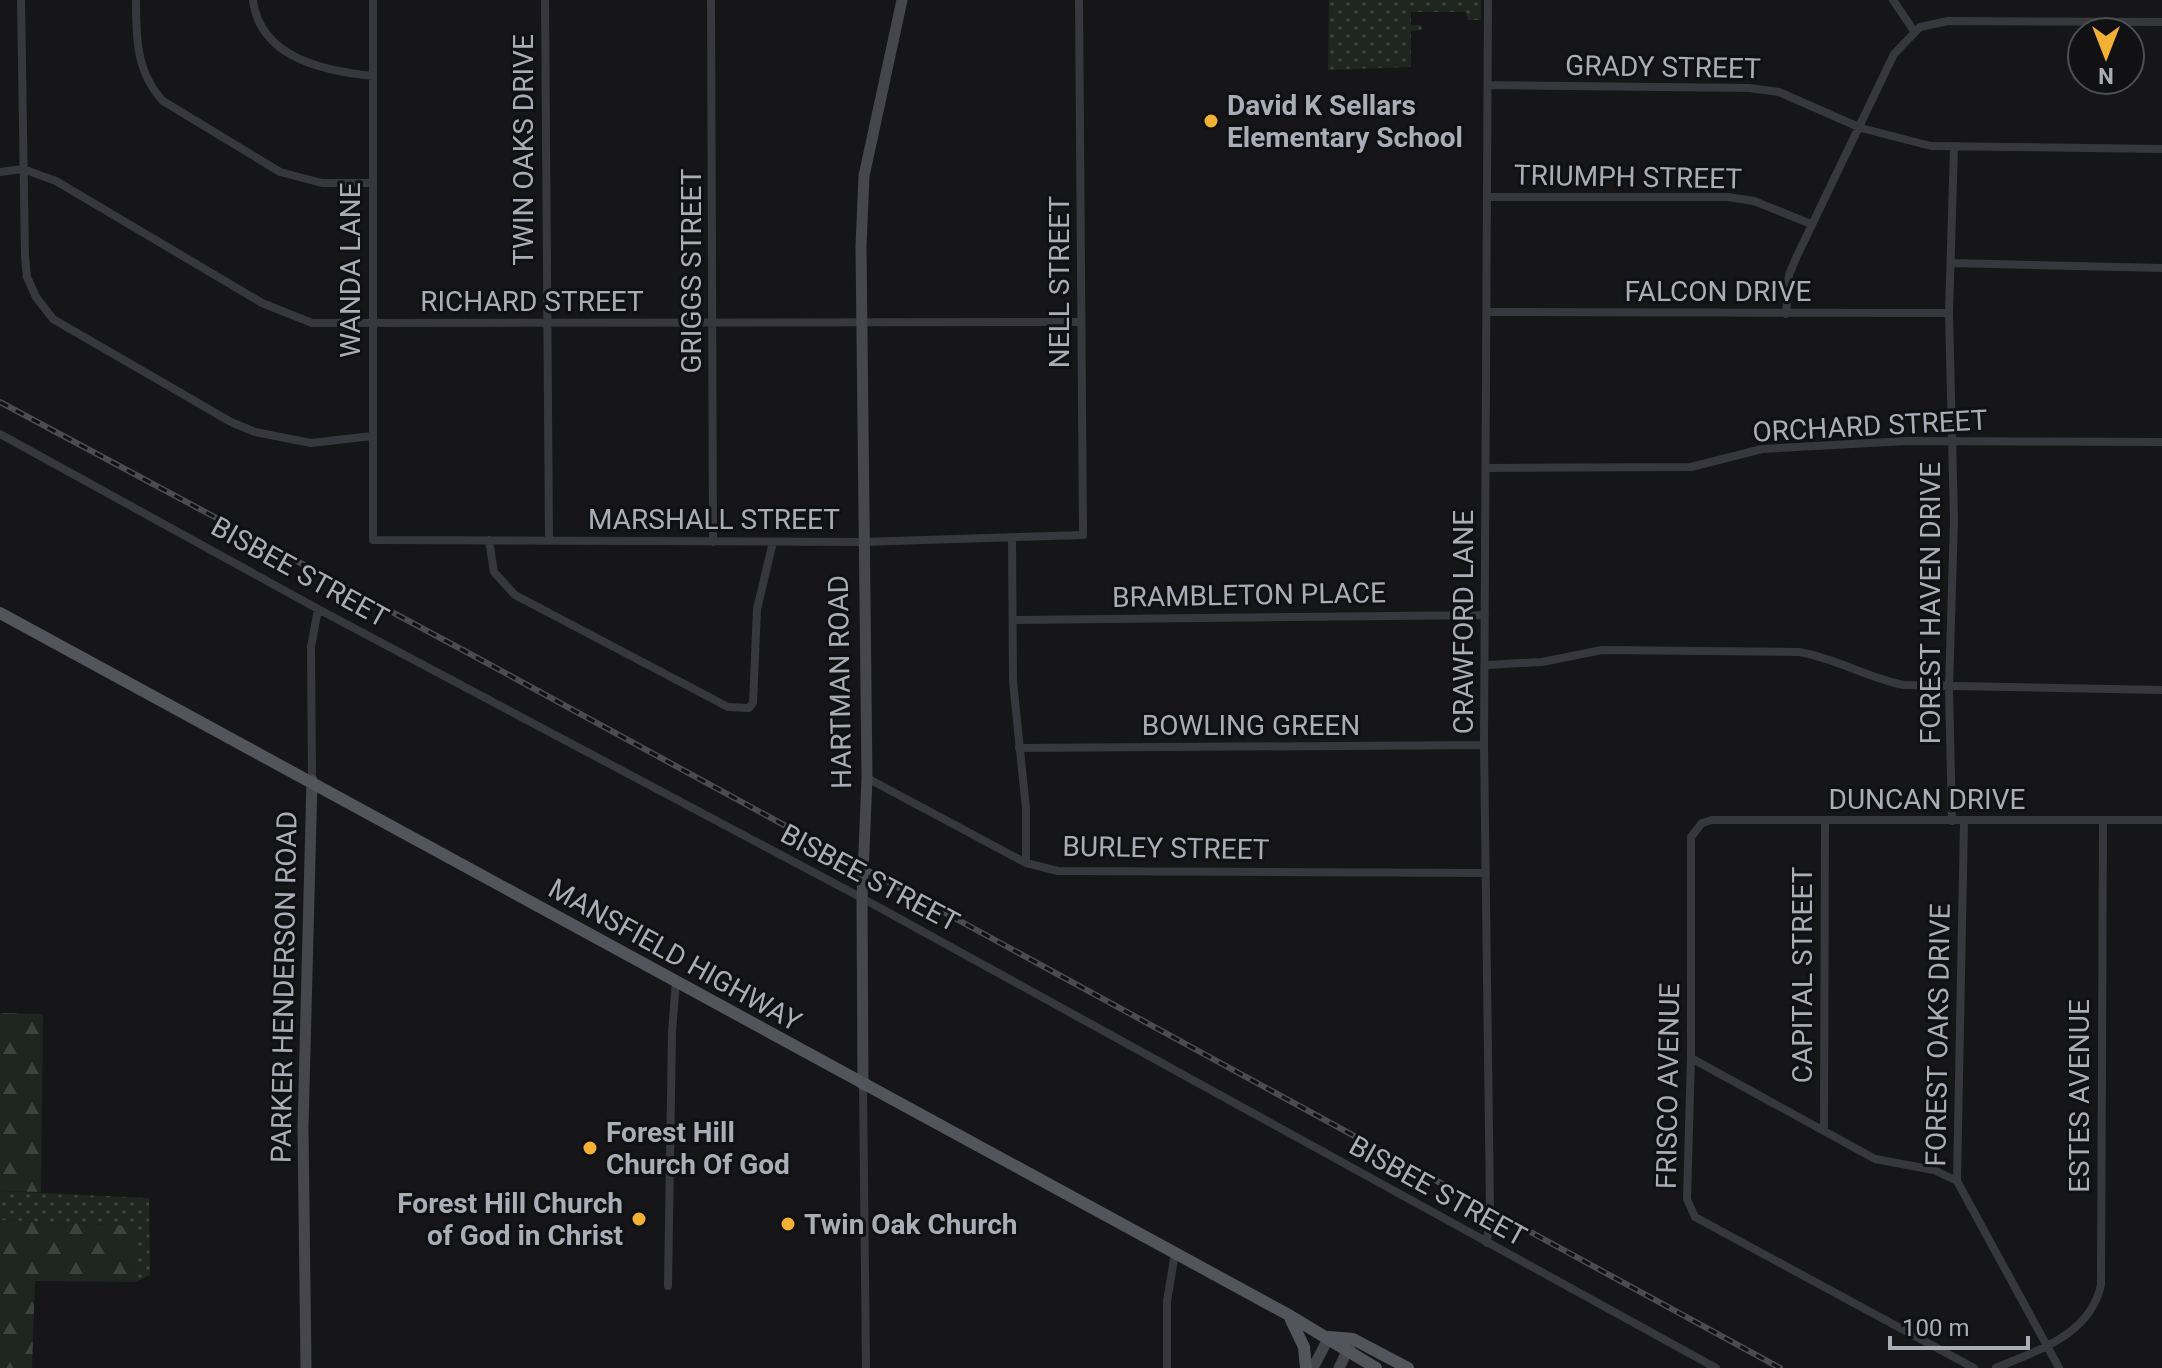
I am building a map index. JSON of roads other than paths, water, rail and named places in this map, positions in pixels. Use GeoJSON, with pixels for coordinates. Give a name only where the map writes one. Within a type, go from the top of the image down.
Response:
{"type":"FeatureCollection","features":[{"type":"Feature","properties":{"kind":"main road","name":"MANSFIELD HIGHWAY"},"geometry":{"type":"LineString","coordinates":[[0,613],[312,780],[404,835],[1329,1337],[1346,1352],[1376,1368]]}},
{"type":"Feature","properties":{"kind":"main road"},"geometry":{"type":"LineString","coordinates":[[1287,1314],[1299,1331],[1306,1368]]}},
{"type":"Feature","properties":{"kind":"main road","name":"MANSFIELD HIGHWAY"},"geometry":{"type":"LineString","coordinates":[[1329,1337],[1353,1339],[1408,1368]]}},
{"type":"Feature","properties":{"kind":"street"},"geometry":{"type":"LineString","coordinates":[[21,0],[27,277],[36,297],[53,319],[231,422],[255,432],[311,443],[372,436]]}},
{"type":"Feature","properties":{"kind":"street"},"geometry":{"type":"LineString","coordinates":[[136,0],[139,58],[151,88],[163,101],[280,172],[322,183],[373,183]]}},
{"type":"Feature","properties":{"kind":"street"},"geometry":{"type":"LineString","coordinates":[[253,0],[259,25],[279,47],[325,69],[373,76]]}},
{"type":"Feature","properties":{"kind":"street","name":"WANDA LANE"},"geometry":{"type":"LineString","coordinates":[[373,0],[373,540]]}},
{"type":"Feature","properties":{"kind":"street","name":"TWIN OAKS DRIVE"},"geometry":{"type":"LineString","coordinates":[[545,0],[549,539]]}},
{"type":"Feature","properties":{"kind":"street","name":"GRIGGS STREET"},"geometry":{"type":"LineString","coordinates":[[711,0],[713,542]]}},
{"type":"Feature","properties":{"kind":"street","name":"HARTMAN ROAD"},"geometry":{"type":"LineString","coordinates":[[866,1368],[862,898],[867,778],[861,246],[864,176],[902,0]]}},
{"type":"Feature","properties":{"kind":"street","name":"NELL STREET"},"geometry":{"type":"LineString","coordinates":[[1056,539],[1079,538],[1085,526],[1079,0]]}},
{"type":"Feature","properties":{"kind":"street","name":"CRAWFORD LANE"},"geometry":{"type":"LineString","coordinates":[[1487,1243],[1484,745],[1488,0]]}},
{"type":"Feature","properties":{"kind":"street"},"geometry":{"type":"LineString","coordinates":[[1893,0],[1914,31]]}},
{"type":"Feature","properties":{"kind":"street"},"geometry":{"type":"LineString","coordinates":[[1786,314],[1789,275],[1811,224],[1861,128],[1894,54],[1914,31],[1948,21],[2162,22]]}},
{"type":"Feature","properties":{"kind":"street","name":"GRADY STREET"},"geometry":{"type":"LineString","coordinates":[[1488,85],[1779,92],[1861,128],[1905,141],[1954,147],[2162,149]]}},
{"type":"Feature","properties":{"kind":"street","name":"FOREST HAVEN DRIVE"},"geometry":{"type":"LineString","coordinates":[[1952,821],[1949,688],[1954,520],[1949,313],[1953,263],[1954,147]]}},
{"type":"Feature","properties":{"kind":"street"},"geometry":{"type":"LineString","coordinates":[[0,172],[23,169]]}},
{"type":"Feature","properties":{"kind":"street","name":"RICHARD STREET"},"geometry":{"type":"LineString","coordinates":[[23,169],[56,181],[283,314],[312,323],[1081,322]]}},
{"type":"Feature","properties":{"kind":"street","name":"TRIUMPH STREET"},"geometry":{"type":"LineString","coordinates":[[1488,197],[1728,197],[1754,201],[1811,224]]}},
{"type":"Feature","properties":{"kind":"street"},"geometry":{"type":"LineString","coordinates":[[1953,263],[2162,268]]}},
{"type":"Feature","properties":{"kind":"street","name":"FALCON DRIVE"},"geometry":{"type":"LineString","coordinates":[[1488,312],[1949,313]]}},
{"type":"Feature","properties":{"kind":"street","name":"BISBEE STREET"},"geometry":{"type":"LineString","coordinates":[[0,434],[318,609],[862,898],[1716,1368]]}},
{"type":"Feature","properties":{"kind":"street","name":"ORCHARD STREET"},"geometry":{"type":"LineString","coordinates":[[1486,468],[1691,467],[1771,448],[1952,441],[2162,442]]}},
{"type":"Feature","properties":{"kind":"street","name":"MARSHALL STREET"},"geometry":{"type":"LineString","coordinates":[[373,540],[862,542],[1056,539]]}},
{"type":"Feature","properties":{"kind":"street"},"geometry":{"type":"LineString","coordinates":[[489,540],[494,572],[515,595],[728,707],[749,708],[753,703],[757,609],[773,542]]}},
{"type":"Feature","properties":{"kind":"street"},"geometry":{"type":"LineString","coordinates":[[1012,540],[1013,620],[1019,748],[1026,809],[1026,863]]}},
{"type":"Feature","properties":{"kind":"street","name":"PARKER HENDERSON ROAD"},"geometry":{"type":"LineString","coordinates":[[306,1368],[303,1127],[312,780],[311,647],[318,609]]}},
{"type":"Feature","properties":{"kind":"street","name":"BRAMBLETON PLACE"},"geometry":{"type":"LineString","coordinates":[[1013,620],[1485,615]]}},
{"type":"Feature","properties":{"kind":"street"},"geometry":{"type":"LineString","coordinates":[[1486,665],[1542,662],[1602,650],[1799,652],[1825,656],[1877,680],[1949,688],[2162,690]]}},
{"type":"Feature","properties":{"kind":"street","name":"BOWLING GREEN"},"geometry":{"type":"LineString","coordinates":[[1019,748],[1484,745]]}},
{"type":"Feature","properties":{"kind":"street","name":"BURLEY STREET"},"geometry":{"type":"LineString","coordinates":[[867,778],[1026,863],[1058,871],[1486,873]]}},
{"type":"Feature","properties":{"kind":"street","name":"DUNCAN DRIVE"},"geometry":{"type":"LineString","coordinates":[[1694,829],[1712,820],[2162,820]]}},
{"type":"Feature","properties":{"kind":"street","name":"CAPITAL STREET"},"geometry":{"type":"LineString","coordinates":[[1824,1130],[1825,821]]}},
{"type":"Feature","properties":{"kind":"street","name":"FOREST OAKS DRIVE"},"geometry":{"type":"LineString","coordinates":[[1964,821],[1957,1181],[2059,1368]]}},
{"type":"Feature","properties":{"kind":"street","name":"ESTES AVENUE"},"geometry":{"type":"LineString","coordinates":[[2047,1347],[2086,1321],[2101,1285],[2103,821]]}},
{"type":"Feature","properties":{"kind":"street","name":"FRISCO AVENUE"},"geometry":{"type":"LineString","coordinates":[[1694,829],[1691,837],[1691,1058],[1687,1199],[1695,1217],[1974,1368]]}},
{"type":"Feature","properties":{"kind":"street"},"geometry":{"type":"LineString","coordinates":[[668,1286],[676,981]]}},
{"type":"Feature","properties":{"kind":"street"},"geometry":{"type":"LineString","coordinates":[[1691,1058],[1886,1163],[1934,1170],[1957,1181]]}},
{"type":"Feature","properties":{"kind":"street"},"geometry":{"type":"LineString","coordinates":[[1167,1368],[1167,1301],[1175,1253]]}},
{"type":"Feature","properties":{"kind":"street"},"geometry":{"type":"LineString","coordinates":[[1313,1368],[1329,1337]]}},
{"type":"Feature","properties":{"kind":"street"},"geometry":{"type":"LineString","coordinates":[[1339,1368],[1353,1339]]}},
{"type":"Feature","properties":{"kind":"street"},"geometry":{"type":"LineString","coordinates":[[1996,1368],[2047,1347]]}},
{"type":"Feature","properties":{"kind":"railway"},"geometry":{"type":"LineString","coordinates":[[0,402],[474,656],[1780,1368]]}},
{"type":"Feature","properties":{"kind":"place","name":"David K Sellars Elementary School"},"geometry":{"type":"Point","coordinates":[1211,121]}},
{"type":"Feature","properties":{"kind":"place","name":"Forest Hill Church Of God"},"geometry":{"type":"Point","coordinates":[590,1148]}},
{"type":"Feature","properties":{"kind":"place","name":"Forest Hill Church of God in Christ"},"geometry":{"type":"Point","coordinates":[639,1219]}},
{"type":"Feature","properties":{"kind":"place","name":"Twin Oak Church"},"geometry":{"type":"Point","coordinates":[788,1224]}}]}
